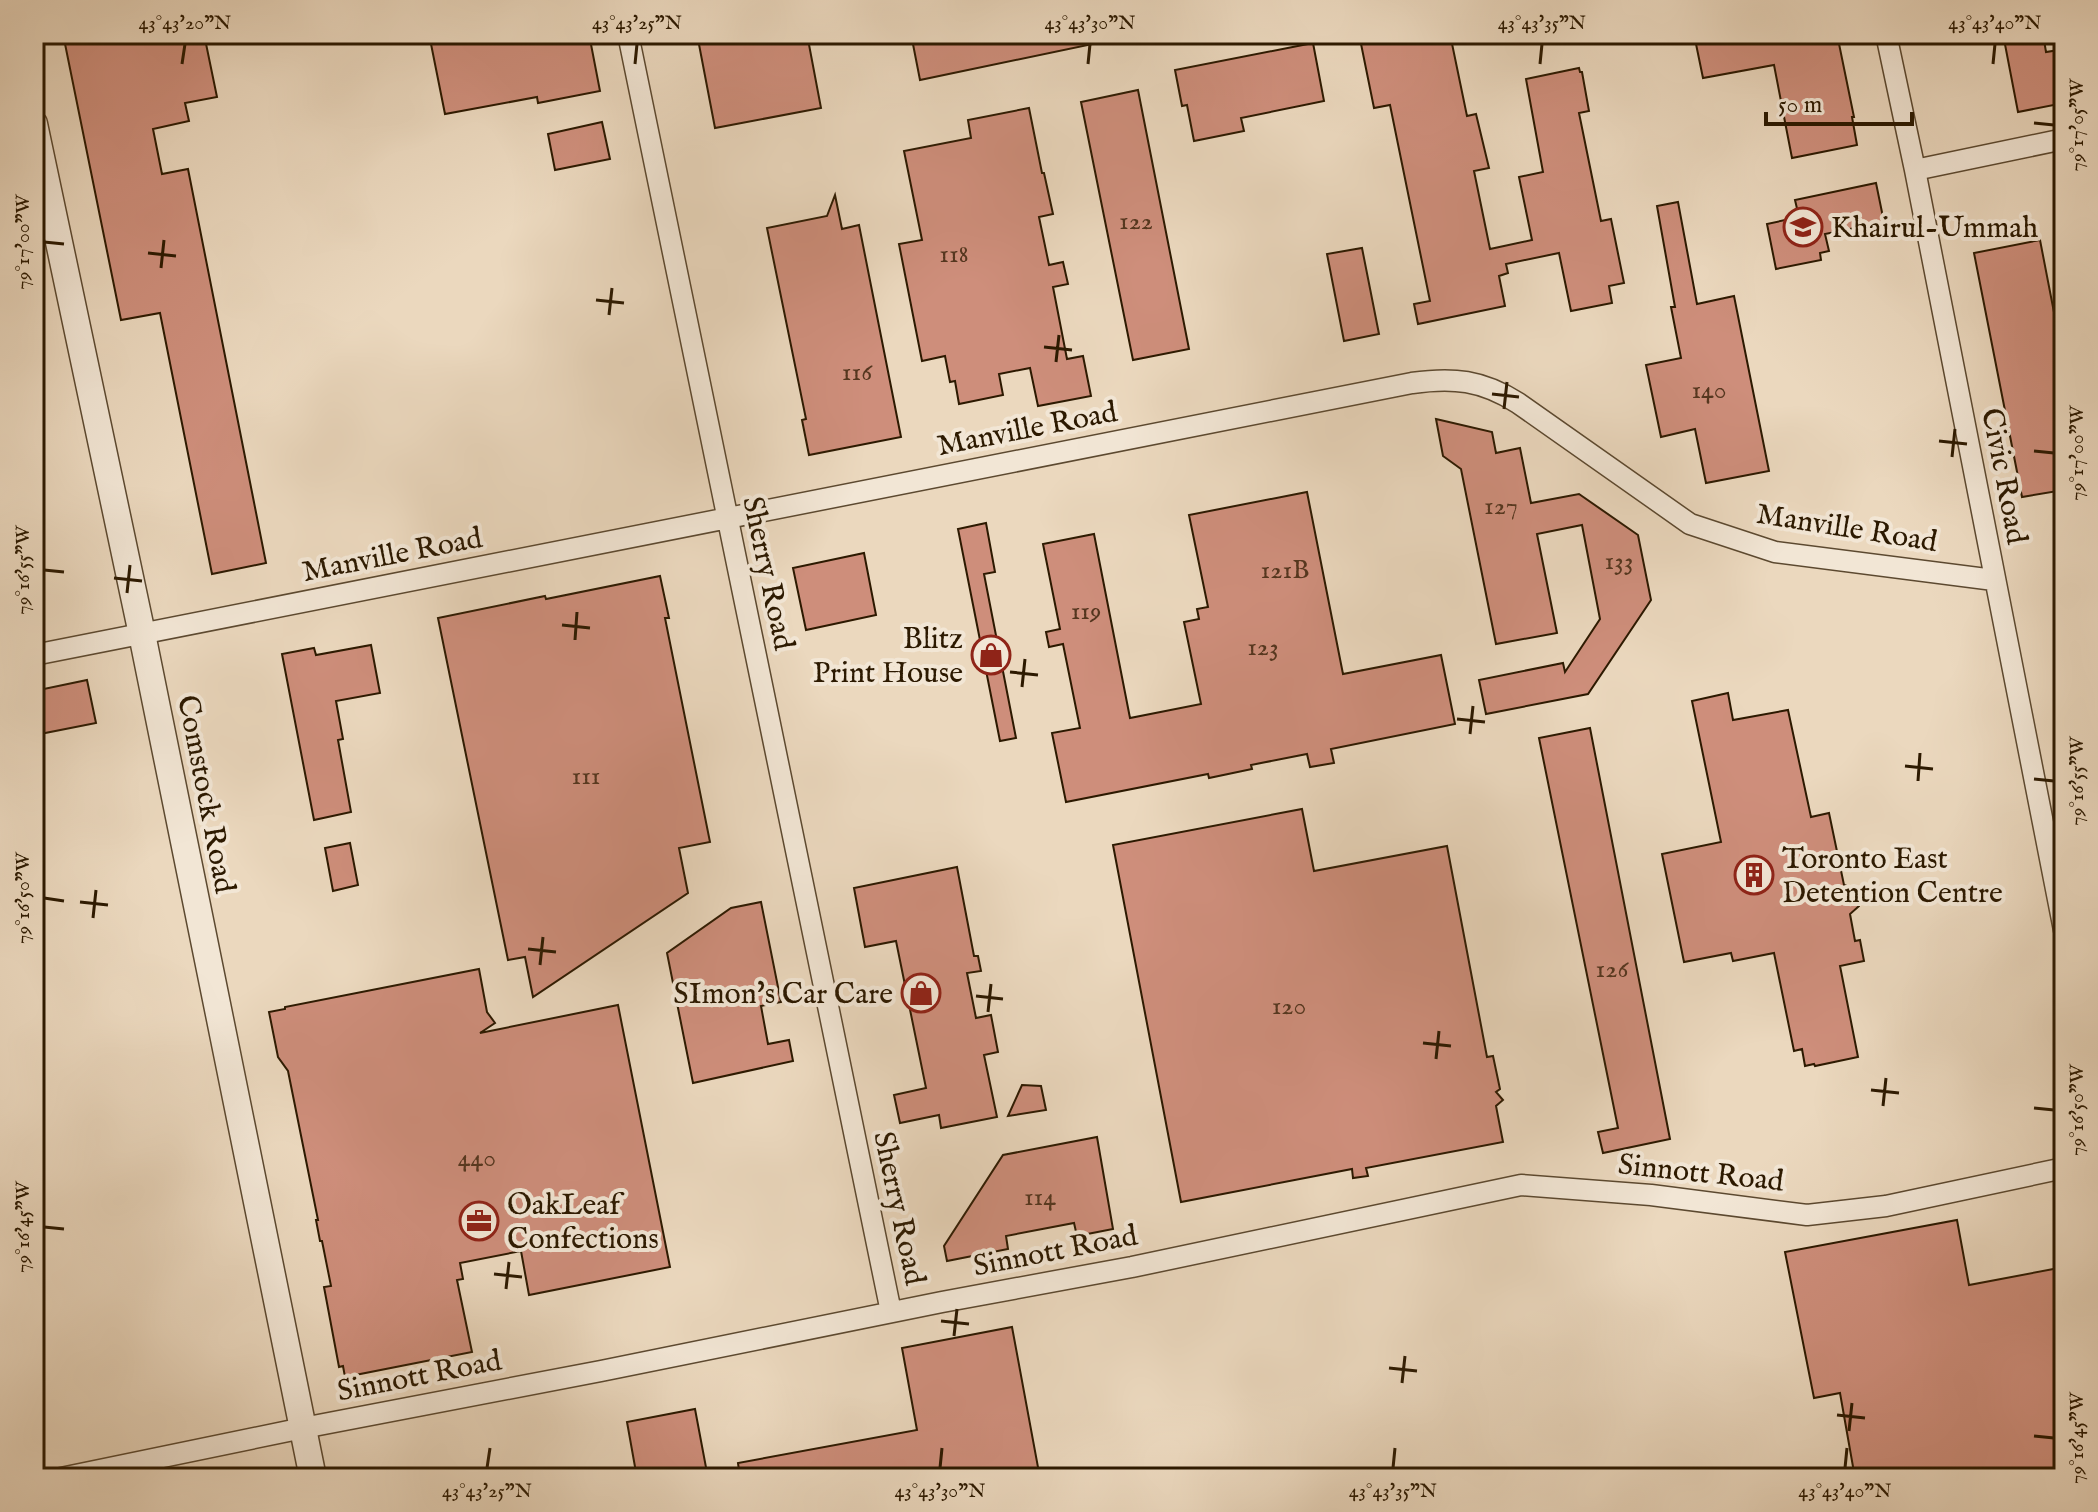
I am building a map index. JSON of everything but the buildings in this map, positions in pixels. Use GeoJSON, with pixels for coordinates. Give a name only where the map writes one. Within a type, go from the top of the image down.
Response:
{"type":"FeatureCollection","features":[{"type":"Feature","properties":{"kind":"street","name":"Sherry Road"},"geometry":{"type":"LineString","coordinates":[[628,34],[891,1312]]}},
{"type":"Feature","properties":{"kind":"street","name":"Civic Road"},"geometry":{"type":"LineString","coordinates":[[1886,34],[2064,930]]}},
{"type":"Feature","properties":{"kind":"street","name":"Comstock Road"},"geometry":{"type":"LineString","coordinates":[[34,124],[142,634],[313,1478]]}},
{"type":"Feature","properties":{"kind":"street"},"geometry":{"type":"LineString","coordinates":[[1915,170],[2064,139]]}},
{"type":"Feature","properties":{"kind":"street","name":"Manville Road"},"geometry":{"type":"LineString","coordinates":[[34,655],[1412,383],[1462,380],[1498,391],[1518,403],[1690,524],[1775,552],[1994,580]]}},
{"type":"Feature","properties":{"kind":"street","name":"Sinnott Road"},"geometry":{"type":"LineString","coordinates":[[61,1478],[891,1312],[1132,1267],[1521,1185],[1651,1195],[1807,1215],[1886,1206],[2064,1168]]}},
{"type":"Feature","properties":{"kind":"place","name":"Khairul-Ummah"},"geometry":{"type":"Point","coordinates":[1803,227]}},
{"type":"Feature","properties":{"kind":"place","name":"Blitz Print House"},"geometry":{"type":"Point","coordinates":[991,655]}},
{"type":"Feature","properties":{"kind":"place","name":"Toronto East Detention Centre"},"geometry":{"type":"Point","coordinates":[1754,875]}},
{"type":"Feature","properties":{"kind":"place","name":"SImon's Car Care"},"geometry":{"type":"Point","coordinates":[921,993]}},
{"type":"Feature","properties":{"kind":"place","name":"OakLeaf Confections"},"geometry":{"type":"Point","coordinates":[479,1221]}}]}
